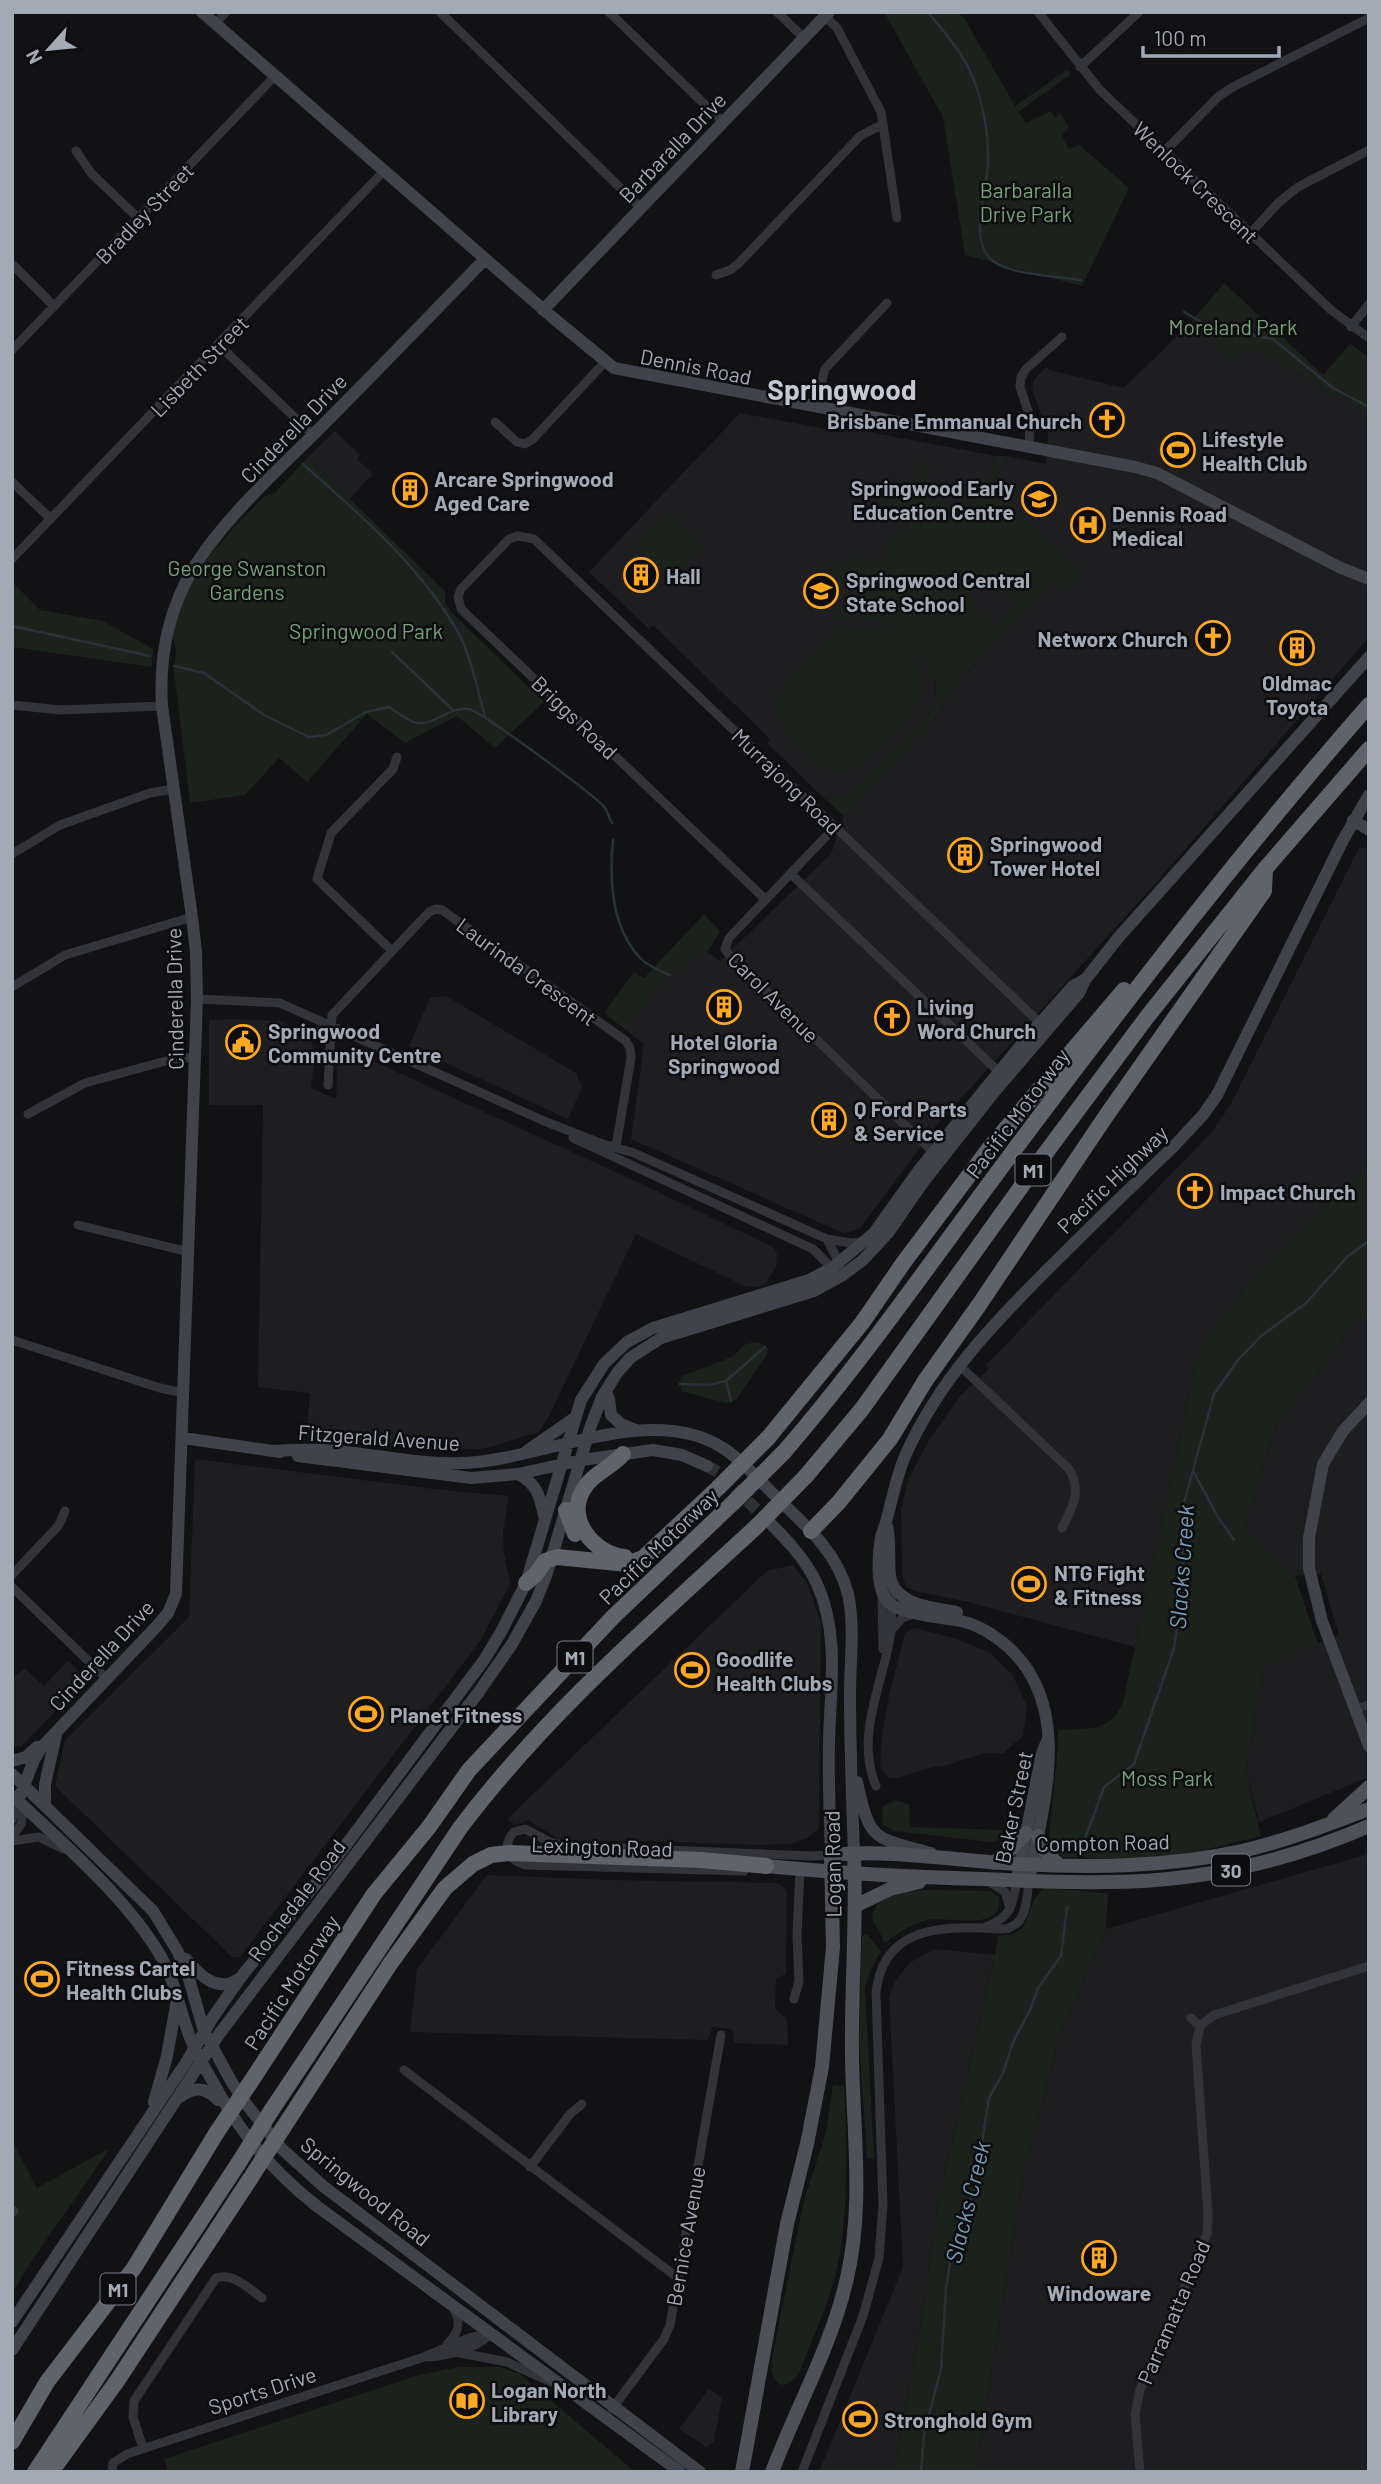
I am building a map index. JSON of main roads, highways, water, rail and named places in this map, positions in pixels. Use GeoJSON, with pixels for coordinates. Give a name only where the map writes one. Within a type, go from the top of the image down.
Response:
{"type":"FeatureCollection","features":[{"type":"Feature","properties":{"kind":"highway","name":"Pacific Motorway"},"geometry":{"type":"LineString","coordinates":[[12,2442],[47,2382],[134,2268],[218,2132],[373,1894],[429,1827],[469,1770],[613,1617],[784,1452],[832,1396],[1010,1156],[1227,873],[1369,705]]}},
{"type":"Feature","properties":{"kind":"highway","name":"M1"},"geometry":{"type":"LineString","coordinates":[[35,2472],[239,2164],[271,2111],[460,1828],[488,1791],[529,1743],[580,1691],[761,1522],[806,1476],[862,1409],[1147,1017],[1265,869],[1369,749]]}},
{"type":"Feature","properties":{"kind":"highway"},"geometry":{"type":"LineString","coordinates":[[811,1531],[839,1502],[890,1439],[925,1381],[1264,891],[1265,869]]}},
{"type":"Feature","properties":{"kind":"highway"},"geometry":{"type":"LineString","coordinates":[[526,1583],[545,1561],[562,1556],[628,1564],[643,1559],[719,1487],[768,1438],[855,1332],[992,1146],[1139,972],[1160,960]]}},
{"type":"Feature","properties":{"kind":"highway"},"geometry":{"type":"LineString","coordinates":[[623,1454],[615,1463],[598,1473],[584,1490],[578,1508],[582,1528],[594,1544],[619,1557],[627,1558],[662,1542]]}},
{"type":"Feature","properties":{"kind":"highway"},"geometry":{"type":"LineString","coordinates":[[566,1510],[578,1539],[597,1560]]}},
{"type":"Feature","properties":{"kind":"highway"},"geometry":{"type":"LineString","coordinates":[[51,2472],[117,2381],[390,1964],[445,1888],[472,1864],[491,1856],[509,1853],[702,1860],[766,1866]]}},
{"type":"Feature","properties":{"kind":"main road"},"geometry":{"type":"LineString","coordinates":[[1328,1825],[1369,1787]]}},
{"type":"Feature","properties":{"kind":"main road","name":"Compton Road"},"geometry":{"type":"LineString","coordinates":[[831,1855],[854,1854],[994,1863],[1134,1865],[1217,1856],[1293,1837],[1369,1809]]}},
{"type":"Feature","properties":{"kind":"main road","name":"Compton Road"},"geometry":{"type":"LineString","coordinates":[[832,1873],[1106,1882],[1201,1875],[1246,1867],[1369,1826]]}},
{"type":"Feature","properties":{"kind":"main road"},"geometry":{"type":"LineString","coordinates":[[994,1863],[1032,1834],[1059,1865]]}},
{"type":"Feature","properties":{"kind":"main road"},"geometry":{"type":"LineString","coordinates":[[1351,1834],[1369,1835]]}},
{"type":"Feature","properties":{"kind":"main road","name":"Logan Road"},"geometry":{"type":"LineString","coordinates":[[772,2472],[835,2318],[847,2278],[854,2236],[854,1854]]}},
{"type":"Feature","properties":{"kind":"main road","name":"Logan Road"},"geometry":{"type":"LineString","coordinates":[[740,2470],[787,2224],[807,2144],[822,2067],[831,1974],[831,1855]]}},
{"type":"Feature","properties":{"kind":"main road"},"geometry":{"type":"LineString","coordinates":[[766,1866],[832,1873]]}},
{"type":"Feature","properties":{"kind":"main road"},"geometry":{"type":"LineString","coordinates":[[855,1906],[890,1889],[934,1878]]}},
{"type":"Feature","properties":{"kind":"main road"},"geometry":{"type":"LineString","coordinates":[[765,2472],[783,2443]]}},
{"type":"Feature","properties":{"kind":"waterway"},"geometry":{"type":"LineString","coordinates":[[928,12],[965,61],[981,103],[988,151],[980,228],[985,252],[993,261],[1011,269],[1081,280]]}},
{"type":"Feature","properties":{"kind":"waterway"},"geometry":{"type":"LineString","coordinates":[[1184,312],[1210,327],[1273,339],[1333,388],[1369,407]]}},
{"type":"Feature","properties":{"kind":"waterway"},"geometry":{"type":"LineString","coordinates":[[303,464],[388,542],[408,563],[443,609],[459,634],[467,654],[485,716]]}},
{"type":"Feature","properties":{"kind":"waterway"},"geometry":{"type":"LineString","coordinates":[[12,626],[150,656]]}},
{"type":"Feature","properties":{"kind":"waterway"},"geometry":{"type":"LineString","coordinates":[[392,652],[454,711]]}},
{"type":"Feature","properties":{"kind":"waterway"},"geometry":{"type":"LineString","coordinates":[[174,666],[204,673],[264,715],[309,737],[326,735],[366,712],[389,707],[417,723],[430,721],[455,710],[469,709],[515,738],[582,788],[605,808],[612,823]]}},
{"type":"Feature","properties":{"kind":"waterway"},"geometry":{"type":"LineString","coordinates":[[613,840],[612,887],[623,933],[641,959],[670,975]]}},
{"type":"Feature","properties":{"kind":"waterway","name":"Slacks Creek"},"geometry":{"type":"LineString","coordinates":[[1080,1852],[1104,1787],[1134,1764],[1174,1648],[1183,1586],[1182,1510],[1214,1394],[1238,1360],[1261,1336],[1306,1303],[1348,1256],[1369,1241]]}},
{"type":"Feature","properties":{"kind":"waterway"},"geometry":{"type":"LineString","coordinates":[[680,1384],[709,1385],[726,1381],[765,1347]]}},
{"type":"Feature","properties":{"kind":"waterway"},"geometry":{"type":"LineString","coordinates":[[726,1381],[731,1401]]}},
{"type":"Feature","properties":{"kind":"waterway"},"geometry":{"type":"LineString","coordinates":[[1193,1471],[1234,1540]]}},
{"type":"Feature","properties":{"kind":"waterway","name":"Slacks Creek"},"geometry":{"type":"LineString","coordinates":[[921,2472],[924,2434],[941,2369],[951,2256],[975,2187],[989,2098],[1003,2073],[1013,2042],[1038,1988],[1061,1956],[1067,1907]]}},
{"type":"Feature","properties":{"kind":"tunnel"},"geometry":{"type":"LineString","coordinates":[[707,1466],[718,1472],[765,1518]]}},
{"type":"Feature","properties":{"kind":"place","name":"Brisbane Emmanual Church"},"geometry":{"type":"Point","coordinates":[1107,420]}},
{"type":"Feature","properties":{"kind":"place","name":"Lifestyle Health Club"},"geometry":{"type":"Point","coordinates":[1178,450]}},
{"type":"Feature","properties":{"kind":"place","name":"Arcare Springwood Aged Care"},"geometry":{"type":"Point","coordinates":[410,490]}},
{"type":"Feature","properties":{"kind":"place","name":"Springwood Early Education Centre"},"geometry":{"type":"Point","coordinates":[1039,499]}},
{"type":"Feature","properties":{"kind":"place","name":"Dennis Road Medical"},"geometry":{"type":"Point","coordinates":[1088,525]}},
{"type":"Feature","properties":{"kind":"place","name":"Hall"},"geometry":{"type":"Point","coordinates":[641,575]}},
{"type":"Feature","properties":{"kind":"place","name":"Springwood Central State School"},"geometry":{"type":"Point","coordinates":[821,591]}},
{"type":"Feature","properties":{"kind":"place","name":"Networx Church"},"geometry":{"type":"Point","coordinates":[1213,638]}},
{"type":"Feature","properties":{"kind":"place","name":"Oldmac Toyota"},"geometry":{"type":"Point","coordinates":[1297,648]}},
{"type":"Feature","properties":{"kind":"place","name":"Springwood Tower Hotel"},"geometry":{"type":"Point","coordinates":[965,855]}},
{"type":"Feature","properties":{"kind":"place","name":"Hotel Gloria Springwood"},"geometry":{"type":"Point","coordinates":[724,1007]}},
{"type":"Feature","properties":{"kind":"place","name":"Living Word Church"},"geometry":{"type":"Point","coordinates":[892,1018]}},
{"type":"Feature","properties":{"kind":"place","name":"Springwood Community Centre"},"geometry":{"type":"Point","coordinates":[243,1042]}},
{"type":"Feature","properties":{"kind":"place","name":"Q Ford Parts & Service"},"geometry":{"type":"Point","coordinates":[829,1120]}},
{"type":"Feature","properties":{"kind":"place","name":"Impact Church"},"geometry":{"type":"Point","coordinates":[1195,1191]}},
{"type":"Feature","properties":{"kind":"place","name":"NTG Fight & Fitness"},"geometry":{"type":"Point","coordinates":[1029,1584]}},
{"type":"Feature","properties":{"kind":"place","name":"Goodlife Health Clubs"},"geometry":{"type":"Point","coordinates":[692,1670]}},
{"type":"Feature","properties":{"kind":"place","name":"Planet Fitness"},"geometry":{"type":"Point","coordinates":[366,1714]}},
{"type":"Feature","properties":{"kind":"place","name":"Fitness Cartel Health Clubs"},"geometry":{"type":"Point","coordinates":[42,1979]}},
{"type":"Feature","properties":{"kind":"place","name":"Windoware"},"geometry":{"type":"Point","coordinates":[1099,2258]}},
{"type":"Feature","properties":{"kind":"place","name":"Logan North Library"},"geometry":{"type":"Point","coordinates":[467,2401]}},
{"type":"Feature","properties":{"kind":"place","name":"Stronghold Gym"},"geometry":{"type":"Point","coordinates":[860,2419]}},
{"type":"Feature","properties":{"kind":"district","name":"Springwood"},"geometry":{"type":"Point","coordinates":[842,389]}},
{"type":"Feature","properties":{"kind":"park label","name":"Barbaralla Drive Park"},"geometry":{"type":"Point","coordinates":[1026,201]}},
{"type":"Feature","properties":{"kind":"park label","name":"Moreland Park"},"geometry":{"type":"Point","coordinates":[1233,326]}},
{"type":"Feature","properties":{"kind":"park label","name":"George Swanston Gardens"},"geometry":{"type":"Point","coordinates":[247,579]}},
{"type":"Feature","properties":{"kind":"park label","name":"Springwood Park"},"geometry":{"type":"Point","coordinates":[366,630]}},
{"type":"Feature","properties":{"kind":"park label","name":"Moss Park"},"geometry":{"type":"Point","coordinates":[1167,1777]}}]}
